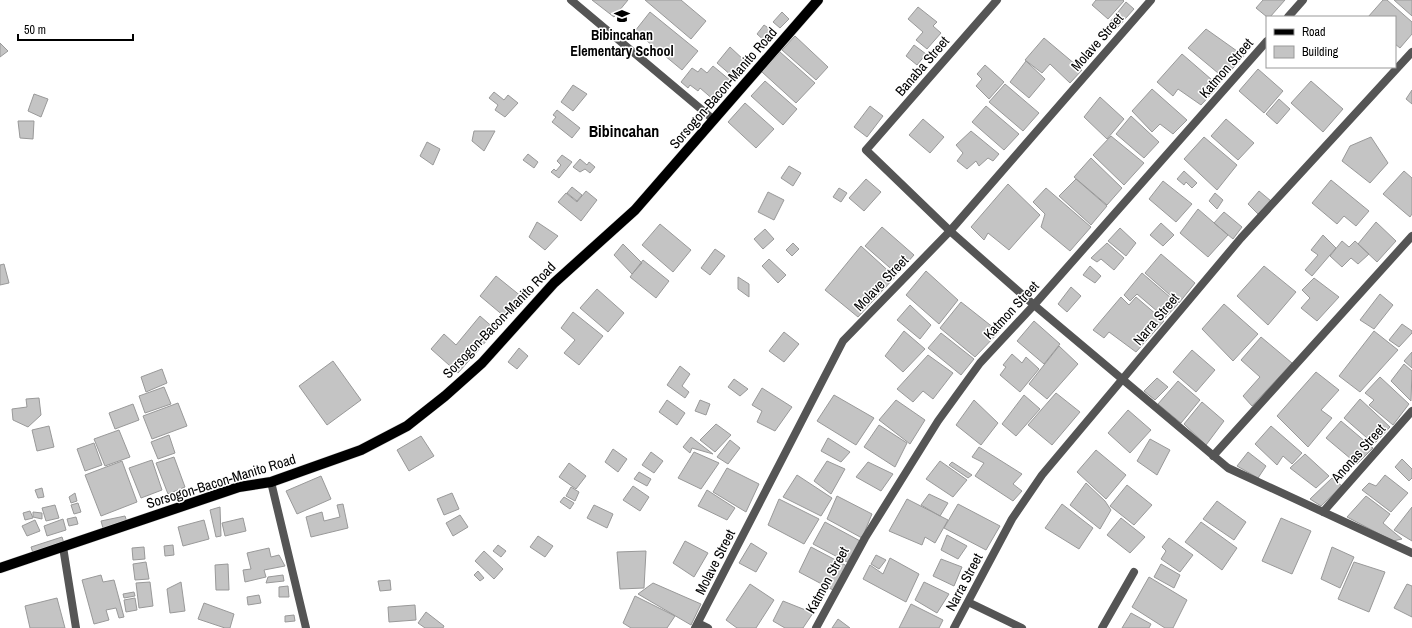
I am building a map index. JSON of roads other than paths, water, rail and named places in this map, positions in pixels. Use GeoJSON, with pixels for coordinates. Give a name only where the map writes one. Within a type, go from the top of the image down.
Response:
{"type":"FeatureCollection","features":[{"type":"Feature","properties":{"kind":"main road","name":"Sorsogon-Bacon-Manito Road"},"geometry":{"type":"LineString","coordinates":[[0,568],[239,487],[270,482],[361,450],[407,426],[445,396],[482,363],[554,283],[635,210],[818,0]]}},
{"type":"Feature","properties":{"kind":"street"},"geometry":{"type":"LineString","coordinates":[[570,0],[714,120]]}},
{"type":"Feature","properties":{"kind":"street","name":"Banaba Street"},"geometry":{"type":"LineString","coordinates":[[950,231],[866,150],[997,0]]}},
{"type":"Feature","properties":{"kind":"street","name":"Molave Street"},"geometry":{"type":"LineString","coordinates":[[697,626],[843,341],[950,231],[1151,0]]}},
{"type":"Feature","properties":{"kind":"street"},"geometry":{"type":"LineString","coordinates":[[1289,16],[1303,0]]}},
{"type":"Feature","properties":{"kind":"street","name":"Katmon Street"},"geometry":{"type":"LineString","coordinates":[[816,628],[865,538],[938,420],[980,363],[1034,305],[1266,42]]}},
{"type":"Feature","properties":{"kind":"street","name":"Narra Street"},"geometry":{"type":"LineString","coordinates":[[954,628],[1012,519],[1042,475],[1241,238],[1412,52]]}},
{"type":"Feature","properties":{"kind":"street"},"geometry":{"type":"LineString","coordinates":[[950,231],[1034,305],[1228,468],[1412,553]]}},
{"type":"Feature","properties":{"kind":"street"},"geometry":{"type":"LineString","coordinates":[[1213,456],[1412,236]]}},
{"type":"Feature","properties":{"kind":"street","name":"Anonas Street"},"geometry":{"type":"LineString","coordinates":[[1323,512],[1412,411]]}},
{"type":"Feature","properties":{"kind":"street"},"geometry":{"type":"LineString","coordinates":[[270,482],[306,628]]}},
{"type":"Feature","properties":{"kind":"street"},"geometry":{"type":"LineString","coordinates":[[63,547],[76,628]]}},
{"type":"Feature","properties":{"kind":"street"},"geometry":{"type":"LineString","coordinates":[[1102,628],[1134,572]]}},
{"type":"Feature","properties":{"kind":"street"},"geometry":{"type":"LineString","coordinates":[[968,602],[1022,628]]}},
{"type":"Feature","properties":{"kind":"street"},"geometry":{"type":"LineString","coordinates":[[697,626],[708,628]]}},
{"type":"Feature","properties":{"kind":"place","name":"Bibincahan Elementary School"},"geometry":{"type":"Point","coordinates":[622,16]}},
{"type":"Feature","properties":{"kind":"district","name":"Bibincahan"},"geometry":{"type":"Point","coordinates":[624,131]}}]}
